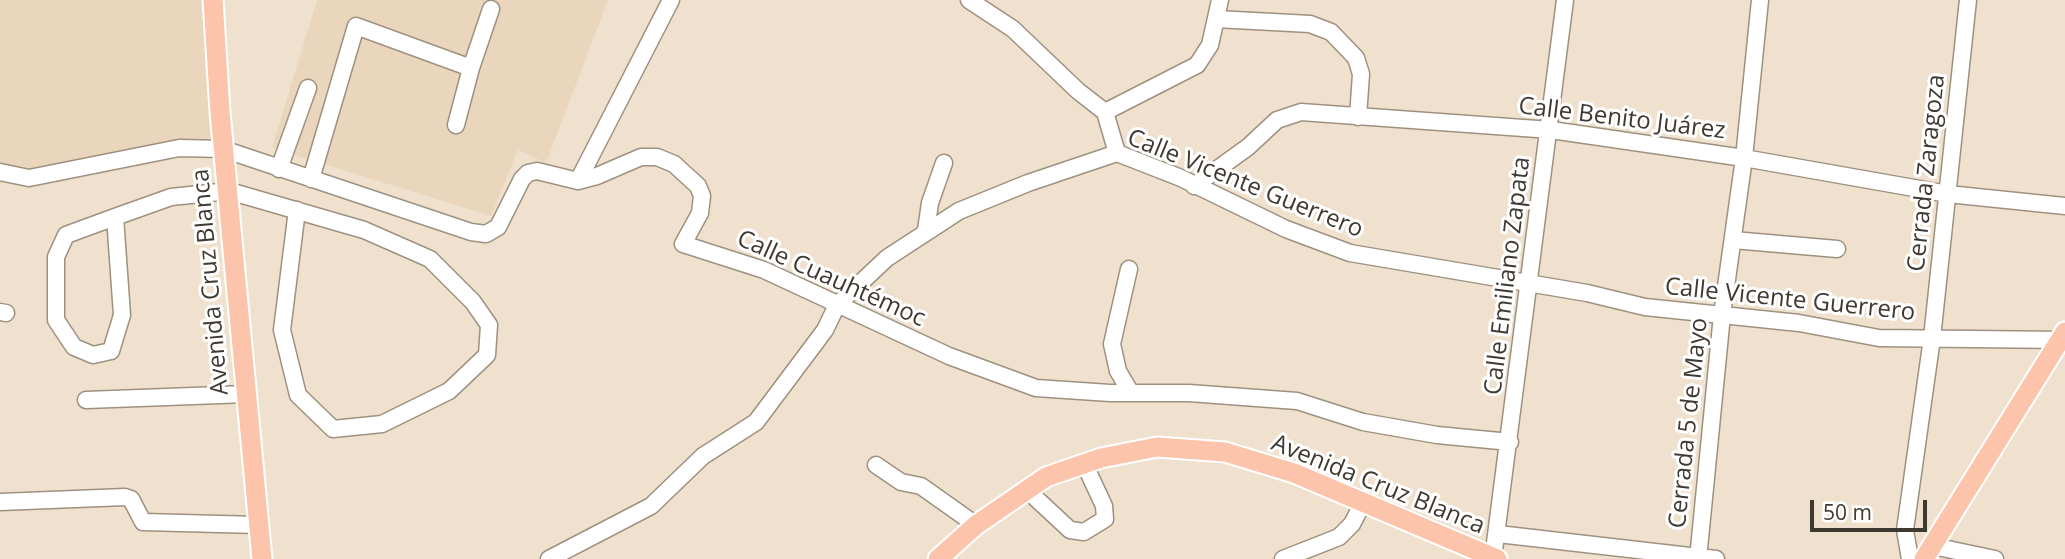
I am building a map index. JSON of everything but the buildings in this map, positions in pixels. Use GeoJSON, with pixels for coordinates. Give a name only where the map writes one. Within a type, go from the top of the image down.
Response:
{"type":"FeatureCollection","features":[{"type":"Feature","properties":{"kind":"main road","name":"Avenida Cruz Blanca"},"geometry":{"type":"LineString","coordinates":[[213,0],[223,149],[262,559]]}},
{"type":"Feature","properties":{"kind":"main road"},"geometry":{"type":"LineString","coordinates":[[1928,552],[2064,337]]}},
{"type":"Feature","properties":{"kind":"main road","name":"Avenida Cruz Blanca"},"geometry":{"type":"LineString","coordinates":[[938,559],[976,525],[1045,477],[1084,464],[1157,447],[1225,452],[1294,472],[1495,558]]}},
{"type":"Feature","properties":{"kind":"street"},"geometry":{"type":"LineString","coordinates":[[0,172],[29,178],[179,148],[223,149],[486,234],[498,227],[522,179],[528,173],[537,171],[578,181],[671,0]]}},
{"type":"Feature","properties":{"kind":"street","name":"Calle Vicente Guerrero"},"geometry":{"type":"LineString","coordinates":[[969,0],[1013,29],[1078,91],[1105,112]]}},
{"type":"Feature","properties":{"kind":"street"},"geometry":{"type":"LineString","coordinates":[[1207,0],[1216,19]]}},
{"type":"Feature","properties":{"kind":"street"},"geometry":{"type":"LineString","coordinates":[[1117,153],[1105,112],[1197,65],[1210,45],[1220,0]]}},
{"type":"Feature","properties":{"kind":"street","name":"Calle Emiliano Zapata"},"geometry":{"type":"LineString","coordinates":[[1495,558],[1566,0]]}},
{"type":"Feature","properties":{"kind":"street","name":"Cerrada 5 de Mayo"},"geometry":{"type":"LineString","coordinates":[[1698,558],[1722,315],[1744,158],[1760,0]]}},
{"type":"Feature","properties":{"kind":"street","name":"Cerrada Zaragoza"},"geometry":{"type":"LineString","coordinates":[[1910,559],[1905,530],[1932,338],[1968,0]]}},
{"type":"Feature","properties":{"kind":"street"},"geometry":{"type":"LineString","coordinates":[[456,125],[471,68],[491,9]]}},
{"type":"Feature","properties":{"kind":"street"},"geometry":{"type":"LineString","coordinates":[[1216,19],[1310,24],[1331,32],[1356,58],[1360,74],[1358,117]]}},
{"type":"Feature","properties":{"kind":"street"},"geometry":{"type":"LineString","coordinates":[[310,179],[356,26],[471,68]]}},
{"type":"Feature","properties":{"kind":"street"},"geometry":{"type":"LineString","coordinates":[[279,169],[308,88]]}},
{"type":"Feature","properties":{"kind":"street","name":"Calle Benito Juárez"},"geometry":{"type":"LineString","coordinates":[[1194,186],[1248,147],[1277,120],[1301,112],[1551,130],[1744,158],[1948,194],[2065,206]]}},
{"type":"Feature","properties":{"kind":"street","name":"Calle Vicente Guerrero"},"geometry":{"type":"LineString","coordinates":[[549,559],[651,506],[704,456],[756,422],[825,330],[837,305],[887,258],[926,230],[959,211],[1028,183],[1117,153],[1181,178],[1286,229],[1350,253],[1587,293],[1645,307],[1799,323],[1879,338],[2064,337]]}},
{"type":"Feature","properties":{"kind":"street","name":"Calle Cuauhtémoc"},"geometry":{"type":"LineString","coordinates":[[578,181],[597,176],[640,157],[656,156],[674,164],[698,186],[702,196],[700,213],[683,244],[764,270],[949,356],[1036,388],[1189,393],[1297,401],[1363,422],[1437,435],[1510,442]]}},
{"type":"Feature","properties":{"kind":"street"},"geometry":{"type":"LineString","coordinates":[[926,230],[930,203],[944,163]]}},
{"type":"Feature","properties":{"kind":"street"},"geometry":{"type":"LineString","coordinates":[[114,217],[122,315],[111,351],[93,355],[74,347],[56,320],[55,257],[66,235],[114,217],[171,197],[229,191],[364,229],[430,258],[473,302],[489,325],[487,355],[449,391],[382,424],[333,429],[299,396],[282,330],[296,210]]}},
{"type":"Feature","properties":{"kind":"street"},"geometry":{"type":"LineString","coordinates":[[1733,240],[1837,249]]}},
{"type":"Feature","properties":{"kind":"street"},"geometry":{"type":"LineString","coordinates":[[1129,269],[1112,344],[1118,371],[1131,393]]}},
{"type":"Feature","properties":{"kind":"street"},"geometry":{"type":"LineString","coordinates":[[86,400],[247,394]]}},
{"type":"Feature","properties":{"kind":"street"},"geometry":{"type":"LineString","coordinates":[[876,464],[901,482],[921,486],[976,525]]}},
{"type":"Feature","properties":{"kind":"street"},"geometry":{"type":"LineString","coordinates":[[1027,490],[1070,530],[1084,532],[1105,519],[1104,506],[1084,464]]}},
{"type":"Feature","properties":{"kind":"street"},"geometry":{"type":"LineString","coordinates":[[0,502],[125,497],[131,499],[143,522],[258,525]]}},
{"type":"Feature","properties":{"kind":"street"},"geometry":{"type":"LineString","coordinates":[[1283,559],[1339,537],[1352,524],[1364,501]]}},
{"type":"Feature","properties":{"kind":"street"},"geometry":{"type":"LineString","coordinates":[[1498,534],[1716,559]]}},
{"type":"Feature","properties":{"kind":"street"},"geometry":{"type":"LineString","coordinates":[[1928,552],[1995,559]]}},
{"type":"Feature","properties":{"kind":"shaded area"},"geometry":{"type":"Polygon","coordinates":[[[0,0],[213,0],[223,149],[29,178],[0,172],[0,0]]]}},
{"type":"Feature","properties":{"kind":"shaded area"},"geometry":{"type":"Polygon","coordinates":[[[317,0],[608,0],[546,163],[518,150],[491,216],[272,148],[317,0]]]}}]}
